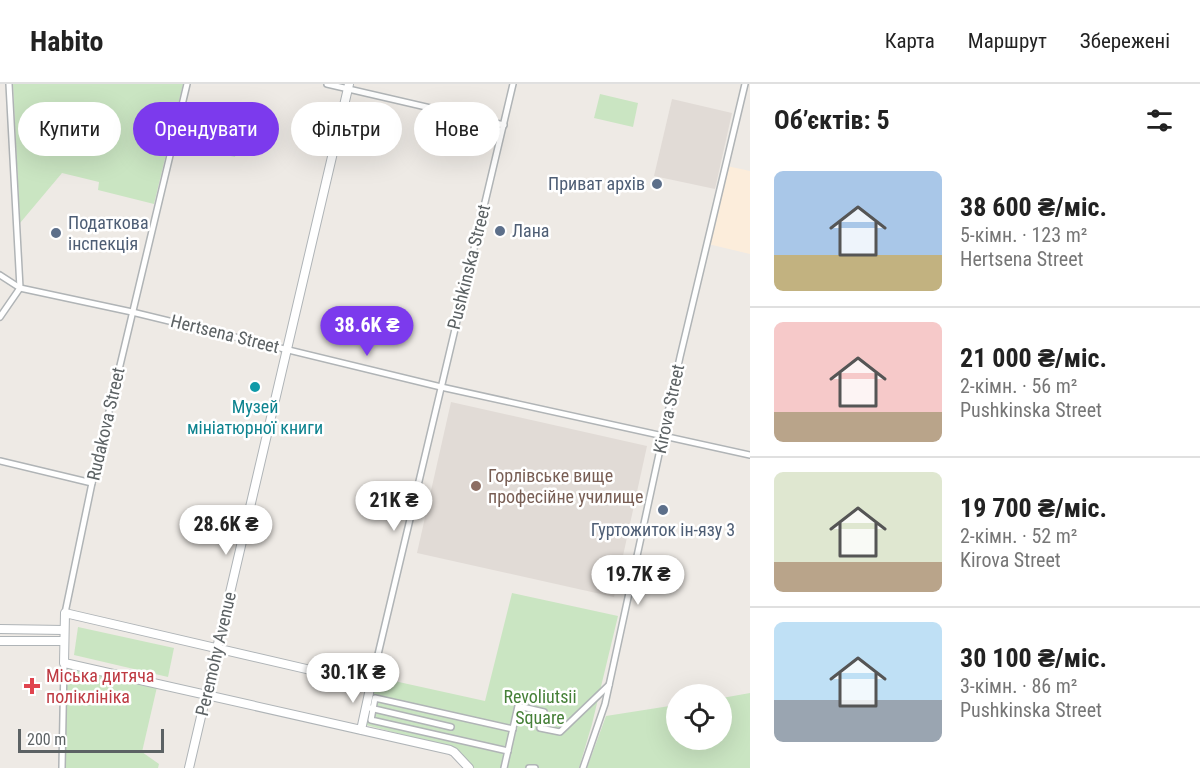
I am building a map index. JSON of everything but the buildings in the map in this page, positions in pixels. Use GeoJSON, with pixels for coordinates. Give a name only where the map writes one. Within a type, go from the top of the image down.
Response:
{"type":"FeatureCollection","features":[{"type":"Feature","properties":{"kind":"street"},"geometry":{"type":"LineString","coordinates":[[0,317],[20,288],[9,84]]}},
{"type":"Feature","properties":{"kind":"street","name":"Rudakova Street"},"geometry":{"type":"LineString","coordinates":[[62,768],[65,613],[92,483],[187,84]]}},
{"type":"Feature","properties":{"kind":"street"},"geometry":{"type":"LineString","coordinates":[[327,84],[349,87],[504,125]]}},
{"type":"Feature","properties":{"kind":"street","name":"Pushkinska Street"},"geometry":{"type":"LineString","coordinates":[[361,730],[369,708],[371,684],[513,84]]}},
{"type":"Feature","properties":{"kind":"street","name":"Kirova Street"},"geometry":{"type":"LineString","coordinates":[[584,768],[605,704],[662,436],[745,84]]}},
{"type":"Feature","properties":{"kind":"street","name":"Peremohy Avenue"},"geometry":{"type":"LineString","coordinates":[[189,768],[349,87]]}},
{"type":"Feature","properties":{"kind":"street","name":"Hertsena Street"},"geometry":{"type":"LineString","coordinates":[[0,275],[20,288],[132,312],[441,387],[750,455]]}},
{"type":"Feature","properties":{"kind":"street"},"geometry":{"type":"LineString","coordinates":[[0,461],[92,483]]}},
{"type":"Feature","properties":{"kind":"street"},"geometry":{"type":"LineString","coordinates":[[65,613],[371,684]]}},
{"type":"Feature","properties":{"kind":"street"},"geometry":{"type":"LineString","coordinates":[[0,629],[64,630]]}},
{"type":"Feature","properties":{"kind":"street"},"geometry":{"type":"LineString","coordinates":[[0,642],[64,641]]}},
{"type":"Feature","properties":{"kind":"street"},"geometry":{"type":"LineString","coordinates":[[64,663],[450,750],[469,768]]}},
{"type":"Feature","properties":{"kind":"street"},"geometry":{"type":"LineString","coordinates":[[504,768],[518,706],[544,712],[540,728],[560,732],[609,685]]}},
{"type":"Feature","properties":{"kind":"street"},"geometry":{"type":"LineString","coordinates":[[508,751],[371,720],[369,708],[375,698],[513,729]]}},
{"type":"Feature","properties":{"kind":"street"},"geometry":{"type":"LineString","coordinates":[[369,708],[451,727]]}},
{"type":"Feature","properties":{"kind":"street"},"geometry":{"type":"LineString","coordinates":[[448,738],[453,717]]}},
{"type":"Feature","properties":{"kind":"street"},"geometry":{"type":"LineString","coordinates":[[529,768],[535,768]]}},
{"type":"Feature","properties":{"kind":"shaded area"},"geometry":{"type":"Polygon","coordinates":[[[672,99],[732,113],[715,189],[654,176],[672,99]]]}},
{"type":"Feature","properties":{"kind":"shaded area"},"geometry":{"type":"Polygon","coordinates":[[[727,166],[750,171],[750,254],[708,244],[727,166]]]}},
{"type":"Feature","properties":{"kind":"shaded area"},"geometry":{"type":"Polygon","coordinates":[[[451,402],[647,446],[614,597],[417,553],[451,402]]]}},
{"type":"Feature","properties":{"kind":"green space"},"geometry":{"type":"Polygon","coordinates":[[[13,84],[183,84],[179,102],[133,102],[133,156],[166,156],[154,204],[98,190],[99,182],[62,173],[20,223],[13,84]]]}},
{"type":"Feature","properties":{"kind":"green space"},"geometry":{"type":"Polygon","coordinates":[[[600,94],[638,103],[633,127],[594,118],[600,94]]]}},
{"type":"Feature","properties":{"kind":"green space","name":"Revoliutsii Square"},"geometry":{"type":"Polygon","coordinates":[[[512,593],[618,616],[579,768],[473,768],[453,748],[366,725],[376,677],[485,701],[512,593]]]}},
{"type":"Feature","properties":{"kind":"green space"},"geometry":{"type":"Polygon","coordinates":[[[78,627],[174,648],[168,677],[74,655],[78,627]]]}},
{"type":"Feature","properties":{"kind":"green space"},"geometry":{"type":"Polygon","coordinates":[[[62,665],[157,687],[142,752],[159,764],[158,768],[60,768],[62,665]]]}},
{"type":"Feature","properties":{"kind":"green space"},"geometry":{"type":"Polygon","coordinates":[[[750,693],[750,768],[587,768],[606,716],[666,707],[666,750],[732,750],[732,696],[750,693]]]}},
{"type":"Feature","properties":{"kind":"place","name":"Приват архів"},"geometry":{"type":"Point","coordinates":[657,184]}},
{"type":"Feature","properties":{"kind":"place","name":"Лана"},"geometry":{"type":"Point","coordinates":[500,231]}},
{"type":"Feature","properties":{"kind":"place","name":"Податкова інспекція"},"geometry":{"type":"Point","coordinates":[56,233]}},
{"type":"Feature","properties":{"kind":"place","name":"Музей мініатюрної книги"},"geometry":{"type":"Point","coordinates":[255,387]}},
{"type":"Feature","properties":{"kind":"place","name":"Горлівське вище професійне училище"},"geometry":{"type":"Point","coordinates":[476,486]}},
{"type":"Feature","properties":{"kind":"place","name":"Гуртожиток ін-язу 3"},"geometry":{"type":"Point","coordinates":[663,510]}},
{"type":"Feature","properties":{"kind":"place","name":"Міська дитяча поліклініка"},"geometry":{"type":"Point","coordinates":[32,686]}}]}
